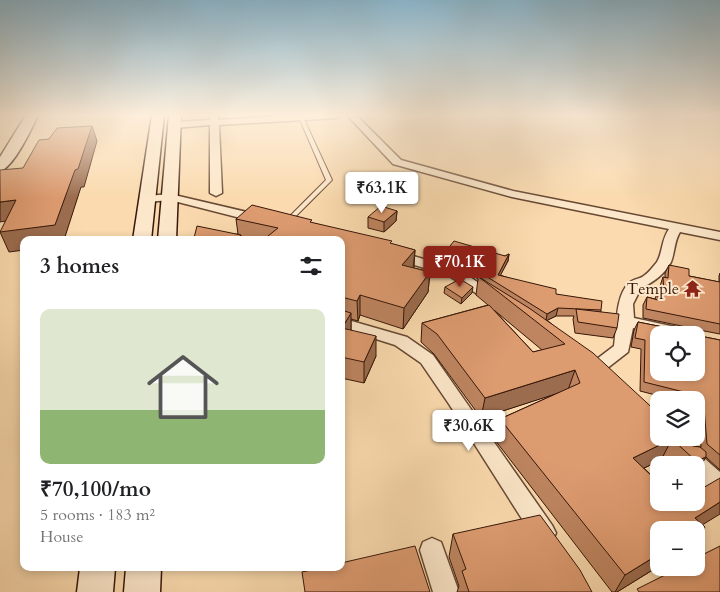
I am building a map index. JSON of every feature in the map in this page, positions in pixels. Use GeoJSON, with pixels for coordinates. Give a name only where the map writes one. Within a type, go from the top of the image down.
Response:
{"type":"FeatureCollection","features":[{"type":"Feature","properties":{"kind":"street"},"geometry":{"type":"LineString","coordinates":[[1,164],[16,143]]}},
{"type":"Feature","properties":{"kind":"street"},"geometry":{"type":"LineString","coordinates":[[142,236],[154,143]]}},
{"type":"Feature","properties":{"kind":"street"},"geometry":{"type":"LineString","coordinates":[[167,236],[174,143]]}},
{"type":"Feature","properties":{"kind":"street"},"geometry":{"type":"LineString","coordinates":[[215,143],[216,193]]}},
{"type":"Feature","properties":{"kind":"street"},"geometry":{"type":"LineString","coordinates":[[378,143],[397,162],[512,194],[720,236]]}},
{"type":"Feature","properties":{"kind":"street"},"geometry":{"type":"LineString","coordinates":[[147,200],[170,197],[302,230]]}},
{"type":"Feature","properties":{"kind":"street"},"geometry":{"type":"LineString","coordinates":[[609,382],[591,365],[622,348],[626,321],[625,304],[635,285],[648,280],[664,262],[669,239],[678,228]]}},
{"type":"Feature","properties":{"kind":"street"},"geometry":{"type":"LineString","coordinates":[[386,252],[453,272],[508,307]]}},
{"type":"Feature","properties":{"kind":"street"},"geometry":{"type":"LineString","coordinates":[[626,321],[650,326]]}},
{"type":"Feature","properties":{"kind":"street"},"geometry":{"type":"LineString","coordinates":[[345,324],[401,341],[427,359],[456,399],[523,504],[558,552]]}},
{"type":"Feature","properties":{"kind":"street"},"geometry":{"type":"LineString","coordinates":[[677,446],[720,486]]}},
{"type":"Feature","properties":{"kind":"street"},"geometry":{"type":"LineString","coordinates":[[432,550],[446,592]]}},
{"type":"Feature","properties":{"kind":"street"},"geometry":{"type":"LineString","coordinates":[[95,592],[98,571]]}},
{"type":"Feature","properties":{"kind":"street"},"geometry":{"type":"LineString","coordinates":[[142,592],[144,571]]}},
{"type":"Feature","properties":{"kind":"lane"},"geometry":{"type":"LineString","coordinates":[[283,225],[329,180],[312,143]]}},
{"type":"Feature","properties":{"kind":"building"},"geometry":{"type":"Polygon","coordinates":[[[37,143],[87,143],[55,225],[0,232],[16,200],[0,202],[0,170],[23,168],[37,143]]]}},
{"type":"Feature","properties":{"kind":"building"},"geometry":{"type":"Polygon","coordinates":[[[252,205],[312,220],[310,222],[392,241],[390,243],[415,250],[402,265],[430,272],[404,308],[360,295],[357,301],[345,298],[345,236],[268,236],[278,228],[236,219],[252,205]]]}},
{"type":"Feature","properties":{"kind":"building"},"geometry":{"type":"Polygon","coordinates":[[[381,206],[397,211],[384,222],[368,217],[381,206]]]}},
{"type":"Feature","properties":{"kind":"building"},"geometry":{"type":"Polygon","coordinates":[[[197,226],[241,235],[240,236],[194,236],[197,226]]]}},
{"type":"Feature","properties":{"kind":"building"},"geometry":{"type":"Polygon","coordinates":[[[454,241],[505,256],[509,254],[498,275],[556,289],[556,294],[602,301],[601,310],[558,308],[547,314],[476,270],[483,267],[443,255],[454,241]]]}},
{"type":"Feature","properties":{"kind":"building"},"geometry":{"type":"Polygon","coordinates":[[[669,265],[689,269],[689,276],[720,282],[720,324],[646,309],[647,297],[658,300],[658,291],[664,293],[663,277],[668,278],[669,265]]]}},
{"type":"Feature","properties":{"kind":"building"},"geometry":{"type":"Polygon","coordinates":[[[479,277],[529,308],[593,353],[650,406],[650,446],[658,446],[633,458],[650,474],[650,511],[705,511],[705,487],[720,478],[720,502],[695,518],[698,521],[650,521],[650,560],[625,575],[500,419],[580,383],[575,370],[485,398],[437,334],[422,323],[489,305],[533,352],[565,344],[479,277]]]}},
{"type":"Feature","properties":{"kind":"building"},"geometry":{"type":"Polygon","coordinates":[[[460,279],[473,287],[462,298],[445,287],[460,279]]]}},
{"type":"Feature","properties":{"kind":"building"},"geometry":{"type":"Polygon","coordinates":[[[576,309],[619,314],[617,328],[578,322],[576,309]]]}},
{"type":"Feature","properties":{"kind":"building"},"geometry":{"type":"Polygon","coordinates":[[[345,311],[351,313],[345,323],[345,311]]]}},
{"type":"Feature","properties":{"kind":"building"},"geometry":{"type":"Polygon","coordinates":[[[638,322],[658,326],[650,326],[650,381],[705,381],[705,337],[720,340],[720,455],[707,444],[705,391],[680,391],[644,382],[645,340],[635,338],[638,322]]]}},
{"type":"Feature","properties":{"kind":"building"},"geometry":{"type":"Polygon","coordinates":[[[345,329],[376,336],[364,362],[345,358],[345,329]]]}},
{"type":"Feature","properties":{"kind":"building"},"geometry":{"type":"Polygon","coordinates":[[[680,446],[700,447],[706,452],[705,457],[691,456],[680,446]]]}},
{"type":"Feature","properties":{"kind":"building"},"geometry":{"type":"Polygon","coordinates":[[[540,515],[580,570],[592,592],[469,592],[462,571],[466,569],[453,534],[540,515]]]}},
{"type":"Feature","properties":{"kind":"building"},"geometry":{"type":"Polygon","coordinates":[[[415,546],[430,592],[305,592],[302,572],[345,571],[345,562],[415,546]]]}},
{"type":"Feature","properties":{"kind":"building"},"geometry":{"type":"Polygon","coordinates":[[[720,546],[720,592],[639,592],[637,589],[663,576],[705,576],[705,554],[720,546]]]}},
{"type":"Feature","properties":{"kind":"place","name":"Temple"},"geometry":{"type":"Point","coordinates":[693,289]}}]}
